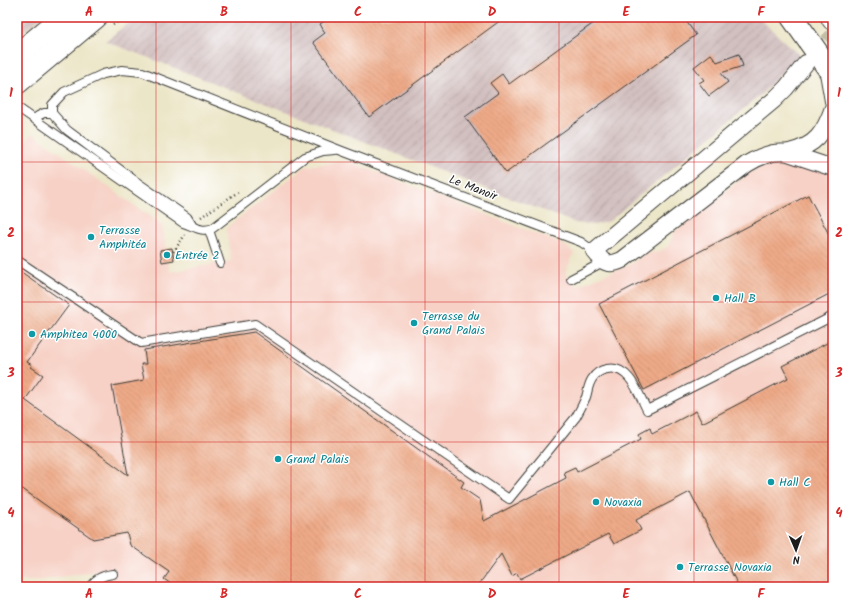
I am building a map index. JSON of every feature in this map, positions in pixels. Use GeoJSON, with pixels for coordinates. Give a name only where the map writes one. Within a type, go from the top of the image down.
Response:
{"type":"FeatureCollection","features":[{"type":"Feature","properties":{"kind":"main road"},"geometry":{"type":"LineString","coordinates":[[17,55],[63,17]]}},
{"type":"Feature","properties":{"kind":"main road"},"geometry":{"type":"LineString","coordinates":[[17,83],[96,17]]}},
{"type":"Feature","properties":{"kind":"main road"},"geometry":{"type":"LineString","coordinates":[[792,17],[822,68]]}},
{"type":"Feature","properties":{"kind":"street"},"geometry":{"type":"LineString","coordinates":[[833,101],[822,68],[786,88],[598,256],[610,264],[617,262],[739,169],[756,158],[774,153],[788,152],[808,145],[819,136],[827,124],[833,108]]}},
{"type":"Feature","properties":{"kind":"street"},"geometry":{"type":"LineString","coordinates":[[788,152],[833,168]]}},
{"type":"Feature","properties":{"kind":"lane","name":"Le Manoir"},"geometry":{"type":"LineString","coordinates":[[52,113],[52,105],[64,92],[103,74],[122,70],[142,72],[342,151],[581,242],[598,256]]}},
{"type":"Feature","properties":{"kind":"lane"},"geometry":{"type":"LineString","coordinates":[[17,107],[182,223],[200,230],[209,230],[213,228],[305,157],[322,151],[342,151]]}},
{"type":"Feature","properties":{"kind":"lane"},"geometry":{"type":"LineString","coordinates":[[38,116],[44,113],[52,113],[67,130],[187,217],[192,226]]}},
{"type":"Feature","properties":{"kind":"lane"},"geometry":{"type":"LineString","coordinates":[[209,230],[220,263]]}},
{"type":"Feature","properties":{"kind":"lane"},"geometry":{"type":"LineString","coordinates":[[571,279],[598,256]]}},
{"type":"Feature","properties":{"kind":"lane"},"geometry":{"type":"LineString","coordinates":[[17,260],[141,343],[255,324],[509,499],[576,417],[582,406],[592,379],[596,374],[609,369],[616,369],[628,375],[647,410],[833,316]]}},
{"type":"Feature","properties":{"kind":"lane"},"geometry":{"type":"LineString","coordinates":[[90,587],[102,576],[113,574]]}},
{"type":"Feature","properties":{"kind":"path"},"geometry":{"type":"LineString","coordinates":[[167,255],[171,255],[192,226],[243,188]]}},
{"type":"Feature","properties":{"kind":"shaded area"},"geometry":{"type":"Polygon","coordinates":[[[17,17],[41,17],[17,37],[17,17]]]}},
{"type":"Feature","properties":{"kind":"shaded area"},"geometry":{"type":"Polygon","coordinates":[[[137,17],[758,17],[799,55],[764,92],[609,221],[594,225],[575,223],[105,41],[137,17]]]}},
{"type":"Feature","properties":{"kind":"shaded area"},"geometry":{"type":"Polygon","coordinates":[[[32,133],[162,225],[170,272],[231,261],[226,228],[306,166],[347,161],[565,245],[574,253],[565,273],[577,286],[631,264],[645,253],[658,252],[669,246],[674,232],[749,173],[764,165],[772,162],[799,163],[833,174],[833,587],[121,587],[114,582],[111,569],[36,581],[17,581],[17,155],[32,133]]]}},
{"type":"Feature","properties":{"kind":"building"},"geometry":{"type":"Polygon","coordinates":[[[330,17],[505,17],[369,117],[313,42],[325,33],[320,24],[330,17]]]}},
{"type":"Feature","properties":{"kind":"building"},"geometry":{"type":"Polygon","coordinates":[[[602,17],[683,17],[696,35],[506,173],[465,117],[498,93],[490,83],[502,74],[509,84],[602,17]]]}},
{"type":"Feature","properties":{"kind":"building"},"geometry":{"type":"Polygon","coordinates":[[[711,54],[717,62],[739,54],[743,66],[721,73],[728,82],[709,96],[699,83],[704,80],[694,67],[711,54]]]}},
{"type":"Feature","properties":{"kind":"building","name":"Hall B"},"geometry":{"type":"Polygon","coordinates":[[[808,195],[833,242],[833,292],[644,390],[599,304],[808,195]]]}},
{"type":"Feature","properties":{"kind":"building","name":"Entrée 2"},"geometry":{"type":"Polygon","coordinates":[[[172,248],[174,260],[162,262],[160,250],[172,248]]]}},
{"type":"Feature","properties":{"kind":"building","name":"Grand Palais"},"geometry":{"type":"Polygon","coordinates":[[[17,269],[69,305],[27,362],[32,365],[31,367],[43,375],[25,400],[128,475],[112,386],[144,380],[141,364],[146,364],[144,350],[254,332],[464,482],[461,487],[480,500],[484,521],[566,478],[564,472],[575,467],[577,472],[641,439],[639,434],[650,428],[652,434],[696,411],[702,423],[788,378],[782,366],[833,340],[833,580],[819,587],[739,587],[690,492],[636,520],[641,530],[614,544],[608,534],[520,579],[517,573],[512,576],[501,554],[477,587],[175,587],[164,579],[169,572],[130,545],[127,533],[93,539],[17,485],[17,269]]]}},
{"type":"Feature","properties":{"kind":"tunnel"},"geometry":{"type":"LineString","coordinates":[[810,59],[833,36]]}},
{"type":"Feature","properties":{"kind":"place","name":"Terrasse Amphitéa"},"geometry":{"type":"Point","coordinates":[91,237]}},
{"type":"Feature","properties":{"kind":"place","name":"Entrée 2"},"geometry":{"type":"Point","coordinates":[167,255]}},
{"type":"Feature","properties":{"kind":"place","name":"Hall B"},"geometry":{"type":"Point","coordinates":[716,298]}},
{"type":"Feature","properties":{"kind":"place","name":"Terrasse du Grand Palais"},"geometry":{"type":"Point","coordinates":[414,323]}},
{"type":"Feature","properties":{"kind":"place","name":"Amphitea 4000"},"geometry":{"type":"Point","coordinates":[32,334]}},
{"type":"Feature","properties":{"kind":"place","name":"Grand Palais"},"geometry":{"type":"Point","coordinates":[278,459]}},
{"type":"Feature","properties":{"kind":"place","name":"Hall C"},"geometry":{"type":"Point","coordinates":[771,482]}},
{"type":"Feature","properties":{"kind":"place","name":"Novaxia"},"geometry":{"type":"Point","coordinates":[596,502]}},
{"type":"Feature","properties":{"kind":"place","name":"Terrasse Novaxia"},"geometry":{"type":"Point","coordinates":[680,567]}}]}
